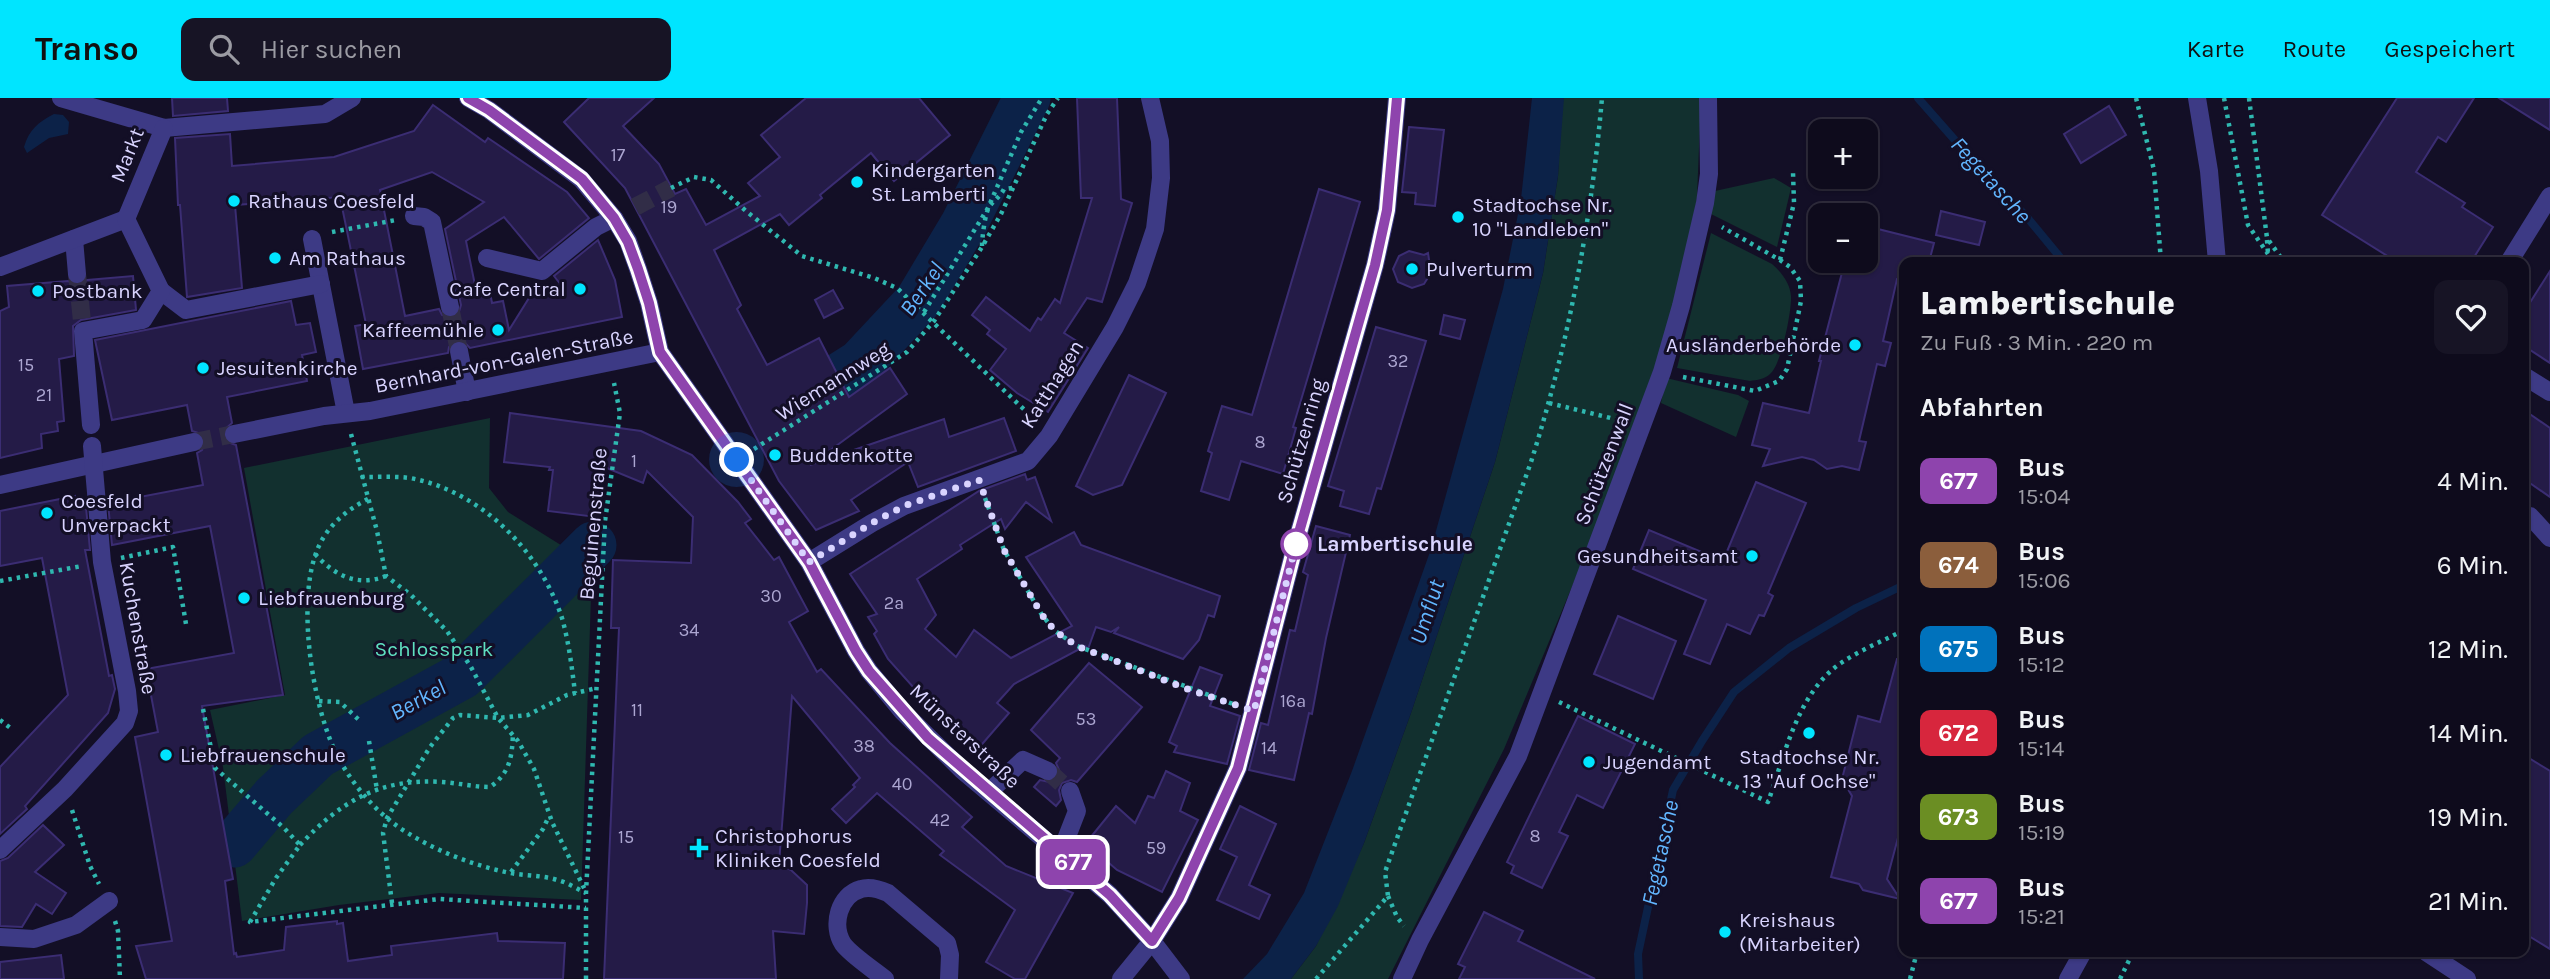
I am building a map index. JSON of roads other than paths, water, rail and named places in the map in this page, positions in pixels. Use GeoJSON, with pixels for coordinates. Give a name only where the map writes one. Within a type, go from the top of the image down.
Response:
{"type":"FeatureCollection","features":[{"type":"Feature","properties":{"kind":"street","name":"Markt"},"geometry":{"type":"LineString","coordinates":[[61,98],[164,128],[125,219]]}},
{"type":"Feature","properties":{"kind":"street"},"geometry":{"type":"LineString","coordinates":[[164,128],[325,114],[352,98]]}},
{"type":"Feature","properties":{"kind":"street","name":"Münsterstraße"},"geometry":{"type":"LineString","coordinates":[[468,98],[489,110],[582,179],[614,218],[628,242],[638,269],[660,352],[809,562],[869,671],[928,738],[1110,895],[1152,941],[1181,979]]}},
{"type":"Feature","properties":{"kind":"street","name":"Katthagen"},"geometry":{"type":"LineString","coordinates":[[809,562],[904,506],[1028,461],[1049,436],[1115,327],[1137,283],[1155,229],[1161,178],[1160,141],[1150,98]]}},
{"type":"Feature","properties":{"kind":"street","name":"Schützenring"},"geometry":{"type":"LineString","coordinates":[[1121,979],[1152,941],[1179,898],[1233,780],[1254,711],[1296,543],[1375,265],[1387,210],[1397,98]]}},
{"type":"Feature","properties":{"kind":"street","name":"Schützenwall"},"geometry":{"type":"LineString","coordinates":[[1402,979],[1518,755],[1662,372],[1703,217],[1709,174],[1708,98]]}},
{"type":"Feature","properties":{"kind":"street"},"geometry":{"type":"LineString","coordinates":[[2197,98],[2210,184],[2217,257]]}},
{"type":"Feature","properties":{"kind":"street"},"geometry":{"type":"LineString","coordinates":[[2512,257],[2550,196]]}},
{"type":"Feature","properties":{"kind":"street"},"geometry":{"type":"LineString","coordinates":[[414,216],[424,217],[432,222],[450,307]]}},
{"type":"Feature","properties":{"kind":"street"},"geometry":{"type":"LineString","coordinates":[[487,258],[542,271],[596,227],[614,218]]}},
{"type":"Feature","properties":{"kind":"street"},"geometry":{"type":"LineString","coordinates":[[0,267],[125,219],[161,291],[186,310],[321,284]]}},
{"type":"Feature","properties":{"kind":"street"},"geometry":{"type":"LineString","coordinates":[[316,236],[321,284],[346,413]]}},
{"type":"Feature","properties":{"kind":"street"},"geometry":{"type":"LineString","coordinates":[[74,239],[77,274]]}},
{"type":"Feature","properties":{"kind":"street"},"geometry":{"type":"LineString","coordinates":[[91,425],[83,326],[143,320],[161,291]]}},
{"type":"Feature","properties":{"kind":"street"},"geometry":{"type":"LineString","coordinates":[[459,351],[467,392]]}},
{"type":"Feature","properties":{"kind":"street","name":"Bernhard-von-Galen-Straße"},"geometry":{"type":"LineString","coordinates":[[234,434],[370,411],[660,352]]}},
{"type":"Feature","properties":{"kind":"street"},"geometry":{"type":"LineString","coordinates":[[2529,379],[2550,391]]}},
{"type":"Feature","properties":{"kind":"street"},"geometry":{"type":"LineString","coordinates":[[0,485],[194,442]]}},
{"type":"Feature","properties":{"kind":"street","name":"Kuchenstraße"},"geometry":{"type":"LineString","coordinates":[[0,850],[65,789],[125,723],[129,711],[102,562],[92,446]]}},
{"type":"Feature","properties":{"kind":"street"},"geometry":{"type":"LineString","coordinates":[[2530,516],[2550,538]]}},
{"type":"Feature","properties":{"kind":"street"},"geometry":{"type":"LineString","coordinates":[[989,792],[1023,760],[1048,771]]}},
{"type":"Feature","properties":{"kind":"street"},"geometry":{"type":"LineString","coordinates":[[1061,852],[1077,811],[1070,791]]}},
{"type":"Feature","properties":{"kind":"street"},"geometry":{"type":"LineString","coordinates":[[885,979],[844,944],[837,928],[840,909],[848,896],[862,889],[876,888],[888,892],[947,943],[950,955],[949,979]]}},
{"type":"Feature","properties":{"kind":"street"},"geometry":{"type":"LineString","coordinates":[[0,937],[34,939],[76,925],[108,901]]}},
{"type":"Feature","properties":{"kind":"street"},"geometry":{"type":"LineString","coordinates":[[2068,979],[2080,957]]}},
{"type":"Feature","properties":{"kind":"street"},"geometry":{"type":"LineString","coordinates":[[2434,957],[2467,979]]}},
{"type":"Feature","properties":{"kind":"water","name":"Umflut"},"geometry":{"type":"Polygon","coordinates":[[[1532,98],[1564,98],[1558,176],[1543,273],[1495,462],[1411,713],[1338,906],[1316,946],[1291,979],[1243,979],[1267,954],[1304,893],[1352,771],[1431,549],[1503,289],[1521,199],[1532,98]]]}},
{"type":"Feature","properties":{"kind":"water"},"geometry":{"type":"Polygon","coordinates":[[[54,114],[63,115],[69,122],[68,134],[49,138],[27,153],[24,147],[31,131],[54,114]]]}},
{"type":"Feature","properties":{"kind":"waterway","name":"Berkel"},"geometry":{"type":"LineString","coordinates":[[784,411],[860,363],[918,301],[964,224],[1027,98]]}},
{"type":"Feature","properties":{"kind":"waterway","name":"Fegetasche"},"geometry":{"type":"LineString","coordinates":[[1918,98],[2060,257]]}},
{"type":"Feature","properties":{"kind":"waterway","name":"Berkel"},"geometry":{"type":"LineString","coordinates":[[234,844],[274,797],[318,755],[462,676],[593,545]]}},
{"type":"Feature","properties":{"kind":"waterway","name":"Fegetasche"},"geometry":{"type":"LineString","coordinates":[[1639,979],[1638,954],[1673,790],[1734,692],[1789,648],[1856,608],[1899,587]]}},
{"type":"Feature","properties":{"kind":"tunnel"},"geometry":{"type":"LineString","coordinates":[[635,207],[671,188]]}},
{"type":"Feature","properties":{"kind":"tunnel"},"geometry":{"type":"LineString","coordinates":[[77,274],[82,321]]}},
{"type":"Feature","properties":{"kind":"tunnel"},"geometry":{"type":"LineString","coordinates":[[450,307],[459,351]]}},
{"type":"Feature","properties":{"kind":"tunnel"},"geometry":{"type":"LineString","coordinates":[[194,442],[234,434]]}},
{"type":"Feature","properties":{"kind":"tunnel"},"geometry":{"type":"LineString","coordinates":[[1048,771],[1070,791]]}},
{"type":"Feature","properties":{"kind":"place","name":"Kindergarten St. Lamberti"},"geometry":{"type":"Point","coordinates":[857,182]}},
{"type":"Feature","properties":{"kind":"place","name":"Rathaus Coesfeld"},"geometry":{"type":"Point","coordinates":[234,201]}},
{"type":"Feature","properties":{"kind":"place","name":"Stadtochse Nr. 10 \"Landleben\""},"geometry":{"type":"Point","coordinates":[1458,217]}},
{"type":"Feature","properties":{"kind":"place","name":"Am Rathaus"},"geometry":{"type":"Point","coordinates":[275,258]}},
{"type":"Feature","properties":{"kind":"place","name":"Pulverturm"},"geometry":{"type":"Point","coordinates":[1412,269]}},
{"type":"Feature","properties":{"kind":"place","name":"Cafe Central"},"geometry":{"type":"Point","coordinates":[580,289]}},
{"type":"Feature","properties":{"kind":"place","name":"Postbank"},"geometry":{"type":"Point","coordinates":[38,291]}},
{"type":"Feature","properties":{"kind":"place","name":"Kaffeemühle"},"geometry":{"type":"Point","coordinates":[498,330]}},
{"type":"Feature","properties":{"kind":"place","name":"Ausländerbehörde"},"geometry":{"type":"Point","coordinates":[1855,345]}},
{"type":"Feature","properties":{"kind":"place","name":"Jesuitenkirche"},"geometry":{"type":"Point","coordinates":[203,368]}},
{"type":"Feature","properties":{"kind":"place","name":"Buddenkotte"},"geometry":{"type":"Point","coordinates":[775,455]}},
{"type":"Feature","properties":{"kind":"place","name":"Coesfeld Unverpackt"},"geometry":{"type":"Point","coordinates":[47,513]}},
{"type":"Feature","properties":{"kind":"place","name":"Lambertischule"},"geometry":{"type":"Point","coordinates":[1296,544]}},
{"type":"Feature","properties":{"kind":"place","name":"Gesundheitsamt"},"geometry":{"type":"Point","coordinates":[1752,556]}},
{"type":"Feature","properties":{"kind":"place","name":"Liebfrauenburg"},"geometry":{"type":"Point","coordinates":[244,598]}},
{"type":"Feature","properties":{"kind":"place","name":"Stadtochse Nr. 13 \"Auf Ochse\""},"geometry":{"type":"Point","coordinates":[1809,733]}},
{"type":"Feature","properties":{"kind":"place","name":"Liebfrauenschule"},"geometry":{"type":"Point","coordinates":[166,755]}},
{"type":"Feature","properties":{"kind":"place","name":"Jugendamt"},"geometry":{"type":"Point","coordinates":[1589,762]}},
{"type":"Feature","properties":{"kind":"place","name":"Christophorus Kliniken Coesfeld"},"geometry":{"type":"Point","coordinates":[699,848]}},
{"type":"Feature","properties":{"kind":"place","name":"Kreishaus (Mitarbeiter)"},"geometry":{"type":"Point","coordinates":[1725,932]}},
{"type":"Feature","properties":{"kind":"park label","name":"Schlosspark"},"geometry":{"type":"Point","coordinates":[434,649]}}]}
